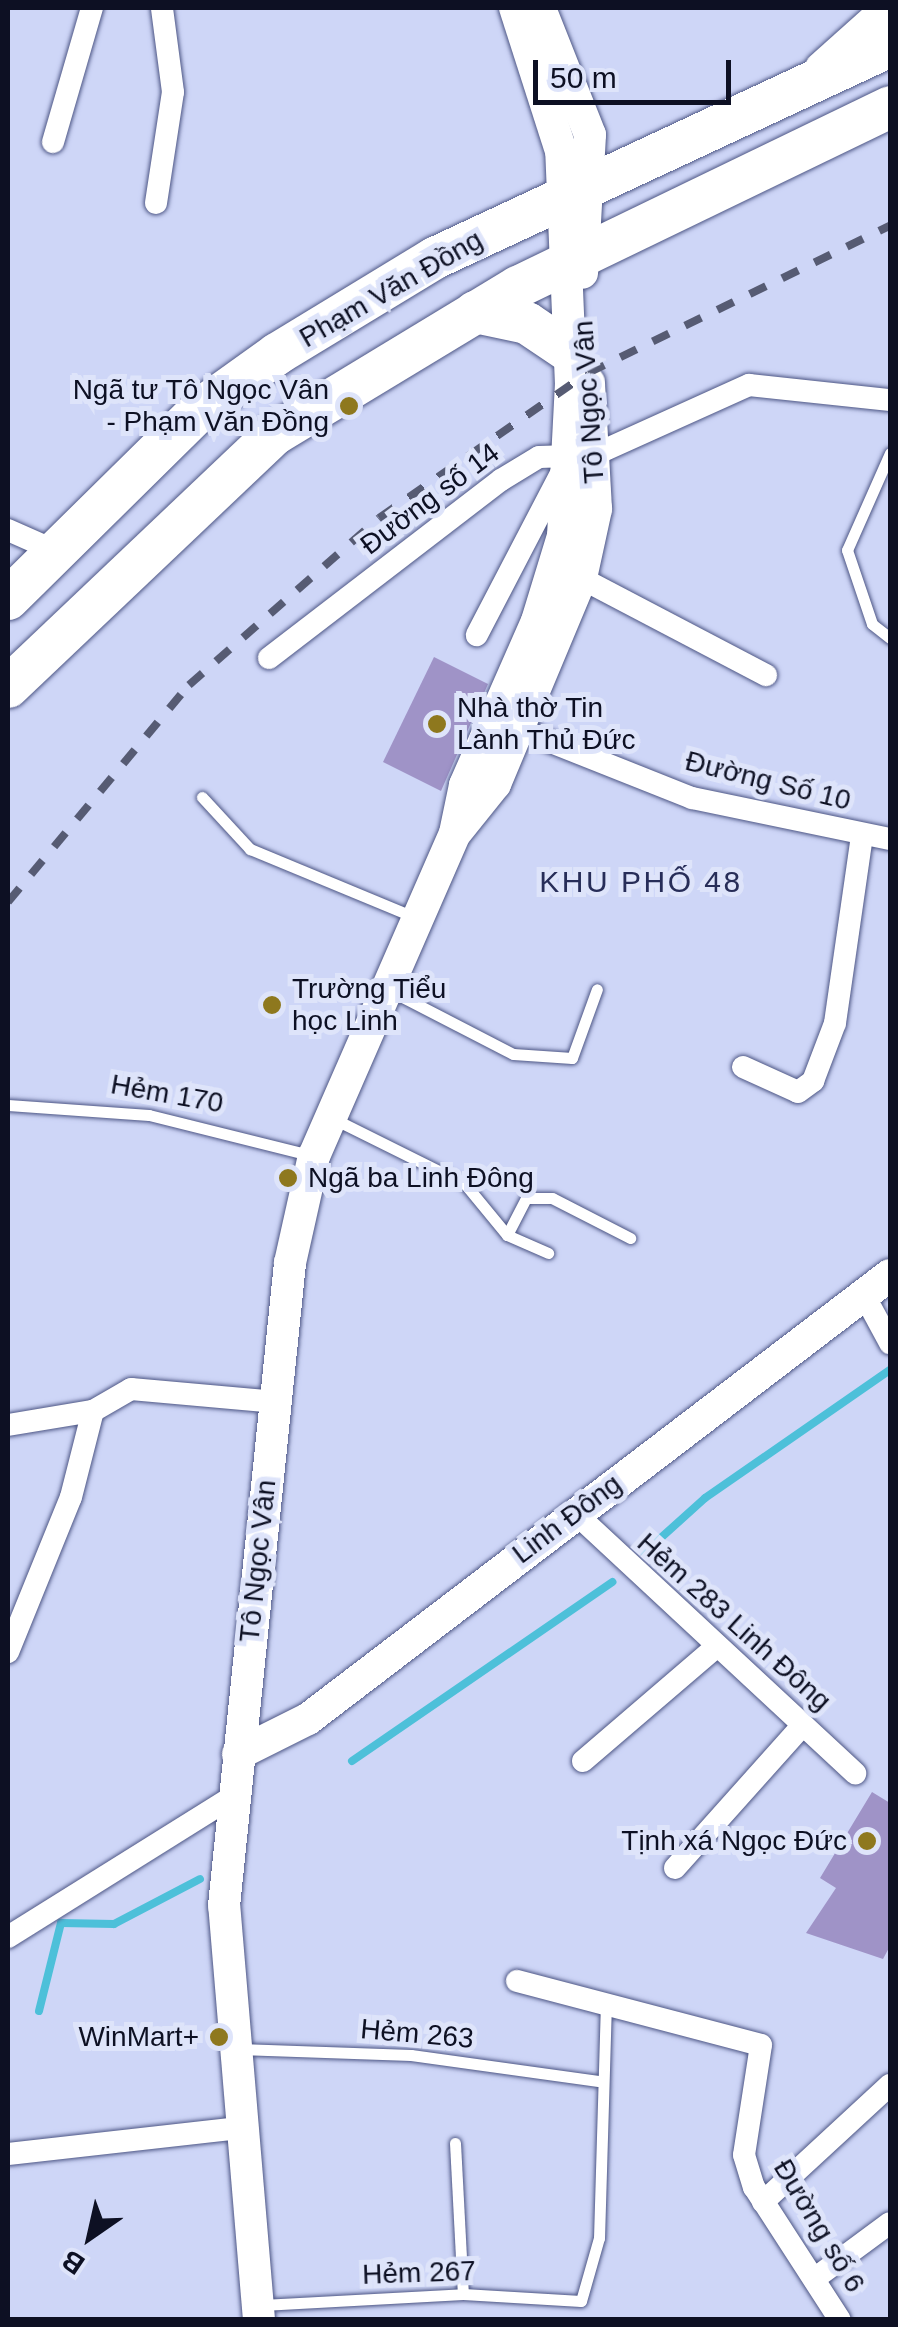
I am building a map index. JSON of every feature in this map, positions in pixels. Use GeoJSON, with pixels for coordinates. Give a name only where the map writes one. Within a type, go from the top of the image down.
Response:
{"type":"FeatureCollection","features":[{"type":"Feature","properties":{"kind":"highway","name":"Phạm Văn Đồng"},"geometry":{"type":"LineString","coordinates":[[8,599],[51,549],[203,406],[277,354],[436,258],[784,101],[890,46]]}},
{"type":"Feature","properties":{"kind":"highway"},"geometry":{"type":"LineString","coordinates":[[8,687],[275,434],[475,312],[572,260],[890,107]]}},
{"type":"Feature","properties":{"kind":"highway"},"geometry":{"type":"LineString","coordinates":[[475,312],[527,323],[567,350]]}},
{"type":"Feature","properties":{"kind":"main road","name":"Tô Ngọc Vân"},"geometry":{"type":"LineString","coordinates":[[515,8],[558,132],[574,195]]}},
{"type":"Feature","properties":{"kind":"main road","name":"Tô Ngọc Vân"},"geometry":{"type":"LineString","coordinates":[[258,2312],[230,2049],[224,1906],[290,1263],[314,1156],[455,834],[464,785],[542,604],[583,455],[567,350],[574,195],[590,135],[539,8]]}},
{"type":"Feature","properties":{"kind":"main road"},"geometry":{"type":"LineString","coordinates":[[784,101],[888,8]]}},
{"type":"Feature","properties":{"kind":"main road","name":"Tô Ngọc Vân"},"geometry":{"type":"LineString","coordinates":[[455,834],[495,784],[522,730],[582,578],[583,455],[572,260]]}},
{"type":"Feature","properties":{"kind":"main road","name":"Linh Đông"},"geometry":{"type":"LineString","coordinates":[[238,1754],[308,1719],[574,1512],[890,1275]]}},
{"type":"Feature","properties":{"kind":"street"},"geometry":{"type":"LineString","coordinates":[[54,142],[92,8]]}},
{"type":"Feature","properties":{"kind":"street"},"geometry":{"type":"LineString","coordinates":[[156,203],[173,92],[162,8]]}},
{"type":"Feature","properties":{"kind":"street"},"geometry":{"type":"LineString","coordinates":[[477,635],[583,455],[749,384],[890,400]]}},
{"type":"Feature","properties":{"kind":"street","name":"Đường số 14"},"geometry":{"type":"LineString","coordinates":[[269,658],[501,480],[539,457],[583,455]]}},
{"type":"Feature","properties":{"kind":"street"},"geometry":{"type":"LineString","coordinates":[[8,530],[51,549]]}},
{"type":"Feature","properties":{"kind":"street"},"geometry":{"type":"LineString","coordinates":[[582,578],[766,675]]}},
{"type":"Feature","properties":{"kind":"street","name":"Đường Số 10"},"geometry":{"type":"LineString","coordinates":[[522,730],[692,798],[890,839]]}},
{"type":"Feature","properties":{"kind":"street"},"geometry":{"type":"LineString","coordinates":[[742,1067],[798,1092],[813,1081],[835,1024],[862,835]]}},
{"type":"Feature","properties":{"kind":"street"},"geometry":{"type":"LineString","coordinates":[[864,1295],[890,1342]]}},
{"type":"Feature","properties":{"kind":"street"},"geometry":{"type":"LineString","coordinates":[[8,1425],[93,1411],[132,1389],[276,1402]]}},
{"type":"Feature","properties":{"kind":"street"},"geometry":{"type":"LineString","coordinates":[[8,1652],[72,1497],[93,1411]]}},
{"type":"Feature","properties":{"kind":"street","name":"Hẻm 283 Linh Đông"},"geometry":{"type":"LineString","coordinates":[[574,1512],[856,1773]]}},
{"type":"Feature","properties":{"kind":"street"},"geometry":{"type":"LineString","coordinates":[[583,1761],[716,1647]]}},
{"type":"Feature","properties":{"kind":"street"},"geometry":{"type":"LineString","coordinates":[[675,1868],[802,1725]]}},
{"type":"Feature","properties":{"kind":"street"},"geometry":{"type":"LineString","coordinates":[[8,1937],[234,1796]]}},
{"type":"Feature","properties":{"kind":"street"},"geometry":{"type":"LineString","coordinates":[[516,1981],[606,2000]]}},
{"type":"Feature","properties":{"kind":"street","name":"Đường số 6"},"geometry":{"type":"LineString","coordinates":[[606,2000],[761,2045],[744,2155],[763,2202],[840,2320]]}},
{"type":"Feature","properties":{"kind":"street"},"geometry":{"type":"LineString","coordinates":[[763,2202],[890,2085]]}},
{"type":"Feature","properties":{"kind":"street"},"geometry":{"type":"LineString","coordinates":[[8,2154],[240,2128]]}},
{"type":"Feature","properties":{"kind":"street"},"geometry":{"type":"LineString","coordinates":[[814,2279],[890,2223]]}},
{"type":"Feature","properties":{"kind":"lane"},"geometry":{"type":"LineString","coordinates":[[890,453],[847,550],[872,624],[890,638]]}},
{"type":"Feature","properties":{"kind":"lane"},"geometry":{"type":"LineString","coordinates":[[202,797],[250,849],[418,919]]}},
{"type":"Feature","properties":{"kind":"lane"},"geometry":{"type":"LineString","coordinates":[[388,990],[513,1054],[572,1058],[597,989]]}},
{"type":"Feature","properties":{"kind":"lane","name":"Hẻm 170"},"geometry":{"type":"LineString","coordinates":[[8,1105],[149,1115],[314,1156]]}},
{"type":"Feature","properties":{"kind":"lane"},"geometry":{"type":"LineString","coordinates":[[332,1118],[465,1184],[506,1235],[548,1253]]}},
{"type":"Feature","properties":{"kind":"lane"},"geometry":{"type":"LineString","coordinates":[[506,1235],[526,1198],[552,1198],[630,1238]]}},
{"type":"Feature","properties":{"kind":"lane"},"geometry":{"type":"LineString","coordinates":[[598,2081],[606,2000]]}},
{"type":"Feature","properties":{"kind":"lane","name":"Hẻm 263"},"geometry":{"type":"LineString","coordinates":[[230,2049],[410,2055],[598,2081]]}},
{"type":"Feature","properties":{"kind":"lane","name":"Hẻm 267"},"geometry":{"type":"LineString","coordinates":[[258,2312],[463,2294],[581,2301],[599,2238],[598,2081]]}},
{"type":"Feature","properties":{"kind":"lane"},"geometry":{"type":"LineString","coordinates":[[455,2144],[463,2294]]}},
{"type":"Feature","properties":{"kind":"building","name":"Nhà thờ Tin Lành Thủ Đức"},"geometry":{"type":"Polygon","coordinates":[[[434,657],[488,684],[441,791],[383,762],[434,657]]]}},
{"type":"Feature","properties":{"kind":"building","name":"Tịnh xá Ngọc Đức"},"geometry":{"type":"Polygon","coordinates":[[[872,1792],[890,1803],[890,1946],[883,1959],[806,1933],[836,1888],[820,1878],[872,1792]]]}},
{"type":"Feature","properties":{"kind":"waterway"},"geometry":{"type":"LineString","coordinates":[[644,1553],[705,1498],[890,1370]]}},
{"type":"Feature","properties":{"kind":"waterway"},"geometry":{"type":"LineString","coordinates":[[352,1761],[612,1582]]}},
{"type":"Feature","properties":{"kind":"waterway"},"geometry":{"type":"LineString","coordinates":[[39,2011],[61,1923],[114,1924],[200,1879]]}},
{"type":"Feature","properties":{"kind":"railway"},"geometry":{"type":"LineString","coordinates":[[8,902],[189,685],[379,518],[588,373],[890,226]]}},
{"type":"Feature","properties":{"kind":"place","name":"Ngã tư Tô Ngọc Vân - Phạm Văn Đồng"},"geometry":{"type":"Point","coordinates":[349,406]}},
{"type":"Feature","properties":{"kind":"place","name":"Nhà thờ Tin Lành Thủ Đức"},"geometry":{"type":"Point","coordinates":[437,724]}},
{"type":"Feature","properties":{"kind":"place","name":"Trường Tiểu học Linh"},"geometry":{"type":"Point","coordinates":[272,1005]}},
{"type":"Feature","properties":{"kind":"place","name":"Ngã ba Linh Đông"},"geometry":{"type":"Point","coordinates":[288,1178]}},
{"type":"Feature","properties":{"kind":"place","name":"Tịnh xá Ngọc Đức"},"geometry":{"type":"Point","coordinates":[867,1841]}},
{"type":"Feature","properties":{"kind":"place","name":"WinMart+"},"geometry":{"type":"Point","coordinates":[219,2037]}},
{"type":"Feature","properties":{"kind":"district","name":"KHU PHỐ 48"},"geometry":{"type":"Point","coordinates":[641,882]}}]}
